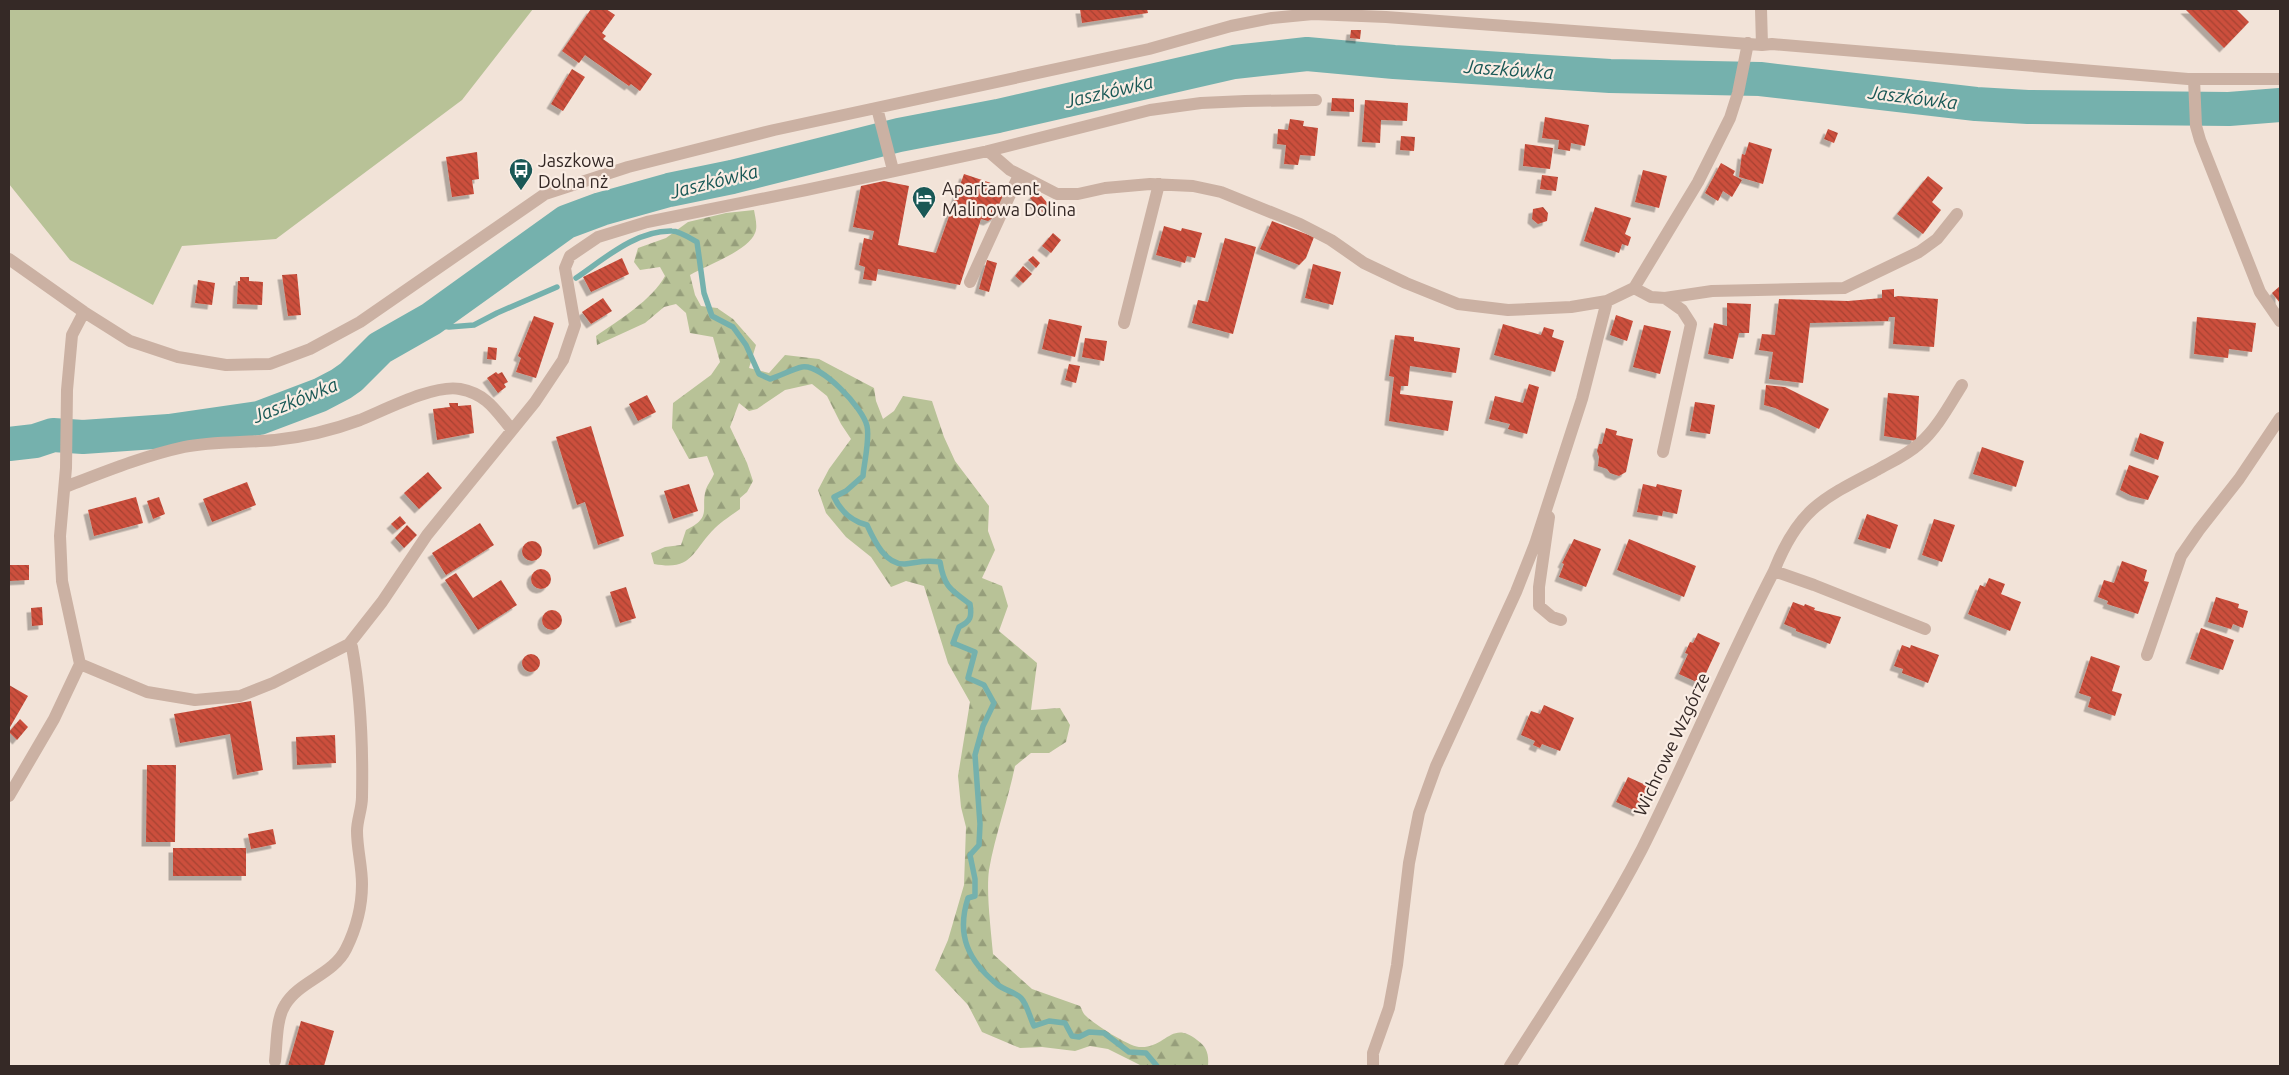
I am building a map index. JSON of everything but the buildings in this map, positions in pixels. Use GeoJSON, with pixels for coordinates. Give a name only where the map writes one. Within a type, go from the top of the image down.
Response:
{"type":"FeatureCollection","features":[{"type":"Feature","properties":{"kind":"street"},"geometry":{"type":"LineString","coordinates":[[1761,9],[1762,45]]}},
{"type":"Feature","properties":{"kind":"street"},"geometry":{"type":"LineString","coordinates":[[9,259],[84,312],[130,340],[178,357],[226,365],[270,364],[310,349],[360,322],[545,194],[628,167],[774,130],[1149,49],[1231,26],[1272,18],[1313,14],[1386,17],[1762,45],[1772,44],[2194,80],[2280,79]]}},
{"type":"Feature","properties":{"kind":"street"},"geometry":{"type":"LineString","coordinates":[[988,151],[1010,170],[1057,194],[1078,194],[1105,188],[1159,184],[1193,186],[1221,192],[1300,224],[1331,240],[1364,263],[1406,283],[1458,304],[1508,310],[1571,307],[1607,301],[1634,288],[1698,182],[1730,118],[1738,93],[1748,43]]}},
{"type":"Feature","properties":{"kind":"street"},"geometry":{"type":"LineString","coordinates":[[2194,80],[2196,126],[2260,292],[2280,321]]}},
{"type":"Feature","properties":{"kind":"street"},"geometry":{"type":"LineString","coordinates":[[80,664],[147,692],[195,700],[240,696],[273,683],[349,644],[382,602],[446,509],[535,402],[563,360],[574,325],[565,268],[570,256],[598,237],[647,222],[988,151],[1150,110],[1245,101],[1316,100]]}},
{"type":"Feature","properties":{"kind":"street"},"geometry":{"type":"LineString","coordinates":[[877,108],[894,170]]}},
{"type":"Feature","properties":{"kind":"street"},"geometry":{"type":"LineString","coordinates":[[970,282],[1019,175]]}},
{"type":"Feature","properties":{"kind":"street"},"geometry":{"type":"LineString","coordinates":[[1124,323],[1159,184]]}},
{"type":"Feature","properties":{"kind":"street"},"geometry":{"type":"LineString","coordinates":[[1634,288],[1651,297],[1665,298],[1712,291],[1844,288],[1919,252],[1937,239],[1957,214]]}},
{"type":"Feature","properties":{"kind":"street"},"geometry":{"type":"LineString","coordinates":[[1663,452],[1691,324],[1682,310],[1665,298]]}},
{"type":"Feature","properties":{"kind":"street"},"geometry":{"type":"LineString","coordinates":[[1373,1066],[1373,1053],[1389,1008],[1409,863],[1419,813],[1436,766],[1516,592],[1550,499],[1582,399],[1607,301]]}},
{"type":"Feature","properties":{"kind":"street"},"geometry":{"type":"LineString","coordinates":[[9,796],[54,719],[80,664],[62,581],[60,536],[65,487],[67,390],[72,336],[84,312]]}},
{"type":"Feature","properties":{"kind":"street","name":"Wichrowe Wzgórze"},"geometry":{"type":"LineString","coordinates":[[1510,1066],[1597,930],[1642,848],[1720,679],[1774,571],[1783,547],[1808,512],[1845,487],[1901,457],[1921,443],[1962,385]]}},
{"type":"Feature","properties":{"kind":"street"},"geometry":{"type":"LineString","coordinates":[[65,487],[127,464],[184,447],[275,440],[304,435],[358,420],[396,404],[439,390],[459,389],[483,396],[512,430]]}},
{"type":"Feature","properties":{"kind":"street"},"geometry":{"type":"LineString","coordinates":[[2147,655],[2181,556],[2239,479],[2280,418]]}},
{"type":"Feature","properties":{"kind":"street"},"geometry":{"type":"LineString","coordinates":[[1550,499],[1548,530],[1538,587],[1538,606],[1552,617],[1560,620]]}},
{"type":"Feature","properties":{"kind":"street"},"geometry":{"type":"LineString","coordinates":[[1774,571],[1925,629]]}},
{"type":"Feature","properties":{"kind":"street"},"geometry":{"type":"LineString","coordinates":[[275,1061],[284,1005],[295,994],[324,974],[345,952],[360,910],[362,884],[357,830],[362,799],[361,728],[358,682],[352,646],[349,644]]}},
{"type":"Feature","properties":{"kind":"green space"},"geometry":{"type":"Polygon","coordinates":[[[9,9],[533,9],[462,100],[276,239],[182,246],[153,305],[70,260],[9,184],[9,9]]]}},
{"type":"Feature","properties":{"kind":"green space"},"geometry":{"type":"Polygon","coordinates":[[[754,210],[756,228],[751,240],[736,252],[690,275],[695,295],[701,306],[717,308],[733,319],[756,345],[749,368],[769,373],[785,355],[819,359],[874,388],[876,401],[883,419],[894,411],[903,396],[932,401],[944,437],[955,461],[989,506],[988,531],[995,550],[982,578],[1002,586],[1008,606],[999,631],[1037,663],[1031,710],[1060,708],[1070,725],[1066,742],[1049,753],[1031,753],[1015,766],[989,870],[988,900],[993,954],[1032,989],[1080,1006],[1085,1015],[1096,1024],[1134,1046],[1156,1044],[1174,1034],[1188,1034],[1205,1048],[1208,1054],[1208,1066],[1142,1066],[1108,1049],[1090,1046],[1075,1051],[1042,1047],[1020,1048],[982,1032],[968,1005],[935,970],[948,940],[964,885],[966,827],[961,807],[958,776],[970,702],[948,663],[924,586],[906,581],[891,587],[871,557],[846,537],[826,513],[818,490],[829,469],[851,439],[827,396],[812,384],[785,390],[757,409],[749,411],[739,403],[730,427],[747,463],[753,481],[747,492],[740,498],[740,509],[715,528],[690,558],[684,562],[677,565],[654,564],[651,553],[665,547],[681,545],[686,530],[703,517],[706,489],[714,474],[707,456],[689,459],[672,428],[673,403],[711,375],[720,362],[713,337],[690,333],[686,313],[676,304],[664,307],[645,323],[597,345],[596,336],[644,301],[665,276],[660,267],[640,270],[634,262],[638,248],[666,238],[688,222],[726,213],[754,210]]]}},
{"type":"Feature","properties":{"kind":"waterway","name":"Jaszkówka"},"geometry":{"type":"LineString","coordinates":[[9,444],[35,441],[53,435],[83,437],[169,431],[259,418],[320,395],[341,384],[351,377],[380,348],[431,319],[566,222],[601,209],[669,190],[732,177],[899,135],[998,116],[1234,62],[1307,54],[1394,62],[1610,76],[1760,79],[1976,104],[2028,107],[2229,109],[2280,105]]}},
{"type":"Feature","properties":{"kind":"waterway"},"geometry":{"type":"LineString","coordinates":[[576,278],[633,240],[659,232],[675,231],[681,233],[697,242],[704,293],[712,316],[733,327],[746,345],[759,374],[770,379],[798,368],[810,368],[820,372],[841,389],[858,409],[864,418],[868,431],[863,476],[846,491],[834,497],[847,515],[867,525],[881,550],[892,560],[905,564],[926,561],[940,562],[946,583],[970,604],[970,618],[959,627],[953,643],[975,652],[968,678],[984,685],[994,703],[983,726],[975,755],[980,824],[979,845],[970,855],[975,879],[975,896],[968,898],[963,924],[964,935],[972,957],[1000,987],[1021,998],[1027,1007],[1034,1026],[1049,1021],[1065,1023],[1072,1036],[1079,1037],[1089,1032],[1104,1033],[1129,1052],[1146,1053],[1157,1066]]}},
{"type":"Feature","properties":{"kind":"waterway"},"geometry":{"type":"LineString","coordinates":[[424,323],[449,327],[474,325],[557,287]]}},
{"type":"Feature","properties":{"kind":"place","name":"Jaszkowa Dolna nż"},"geometry":{"type":"Point","coordinates":[521,191]}},
{"type":"Feature","properties":{"kind":"place","name":"Apartament Malinowa Dolina"},"geometry":{"type":"Point","coordinates":[924,219]}}]}
